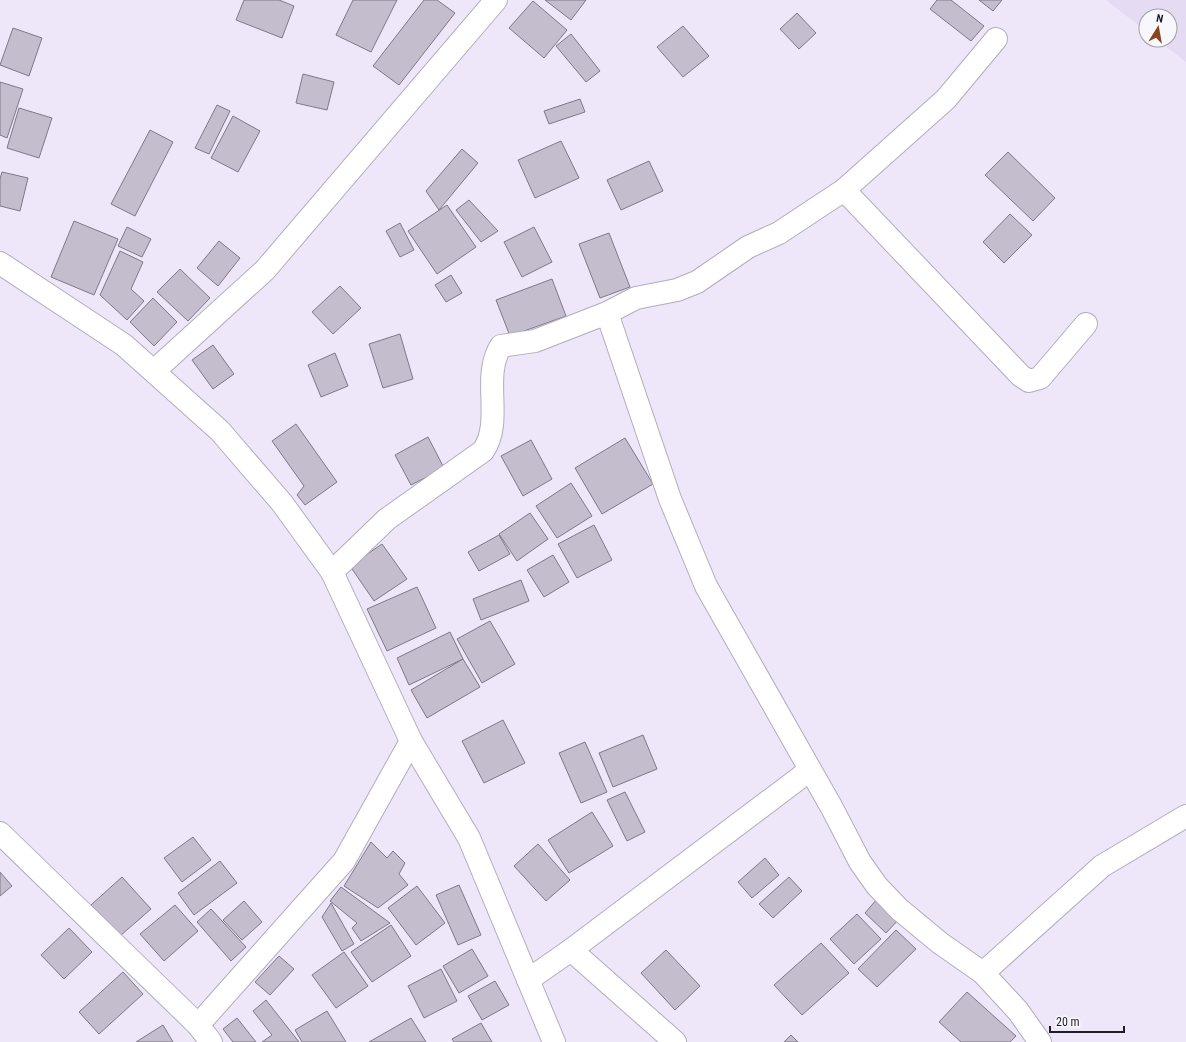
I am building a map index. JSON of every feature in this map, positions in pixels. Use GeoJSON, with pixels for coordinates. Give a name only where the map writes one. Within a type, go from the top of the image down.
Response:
{"type":"FeatureCollection","features":[{"type":"Feature","properties":{"kind":"street"},"geometry":{"type":"LineString","coordinates":[[154,372],[265,270],[496,0]]}},
{"type":"Feature","properties":{"kind":"street"},"geometry":{"type":"LineString","coordinates":[[332,572],[387,519],[483,451],[488,443],[491,424],[493,366],[495,355],[501,346],[535,341],[607,313],[636,298],[677,290],[697,282],[748,247],[779,233],[844,190],[946,99],[996,40]]}},
{"type":"Feature","properties":{"kind":"street"},"geometry":{"type":"LineString","coordinates":[[844,190],[1020,376],[1029,380],[1040,378],[1086,324]]}},
{"type":"Feature","properties":{"kind":"street"},"geometry":{"type":"LineString","coordinates":[[0,263],[124,345],[220,430],[282,503],[332,572],[411,741],[469,838],[554,1042]]}},
{"type":"Feature","properties":{"kind":"street"},"geometry":{"type":"LineString","coordinates":[[607,313],[670,499],[706,586],[860,862],[877,886],[899,909],[940,942],[983,973],[1018,1011],[1040,1042]]}},
{"type":"Feature","properties":{"kind":"street"},"geometry":{"type":"LineString","coordinates":[[0,833],[204,1034],[344,861],[411,741]]}},
{"type":"Feature","properties":{"kind":"street"},"geometry":{"type":"LineString","coordinates":[[528,980],[571,950],[810,770]]}},
{"type":"Feature","properties":{"kind":"street"},"geometry":{"type":"LineString","coordinates":[[983,973],[1102,866],[1186,816]]}},
{"type":"Feature","properties":{"kind":"street"},"geometry":{"type":"LineString","coordinates":[[571,950],[676,1042]]}},
{"type":"Feature","properties":{"kind":"shaded area"},"geometry":{"type":"Polygon","coordinates":[[[1106,0],[1186,0],[1186,62],[1168,48],[1178,48],[1178,8],[1138,8],[1138,25],[1106,0]]]}},
{"type":"Feature","properties":{"kind":"building"},"geometry":{"type":"Polygon","coordinates":[[[244,0],[279,0],[294,6],[282,38],[236,20],[244,0]]]}},
{"type":"Feature","properties":{"kind":"building"},"geometry":{"type":"Polygon","coordinates":[[[353,0],[397,0],[371,52],[336,35],[353,0]]]}},
{"type":"Feature","properties":{"kind":"building"},"geometry":{"type":"Polygon","coordinates":[[[424,0],[437,0],[455,13],[399,85],[373,66],[424,0]]]}},
{"type":"Feature","properties":{"kind":"building"},"geometry":{"type":"Polygon","coordinates":[[[545,0],[586,0],[571,20],[545,0]]]}},
{"type":"Feature","properties":{"kind":"building"},"geometry":{"type":"Polygon","coordinates":[[[937,0],[951,0],[984,26],[971,41],[930,9],[937,0]]]}},
{"type":"Feature","properties":{"kind":"building"},"geometry":{"type":"Polygon","coordinates":[[[979,0],[1002,0],[993,11],[979,0]]]}},
{"type":"Feature","properties":{"kind":"building"},"geometry":{"type":"Polygon","coordinates":[[[533,1],[567,30],[544,58],[509,28],[533,1]]]}},
{"type":"Feature","properties":{"kind":"building"},"geometry":{"type":"Polygon","coordinates":[[[797,13],[816,33],[799,49],[780,29],[797,13]]]}},
{"type":"Feature","properties":{"kind":"building"},"geometry":{"type":"Polygon","coordinates":[[[683,26],[709,56],[683,77],[657,47],[683,26]]]}},
{"type":"Feature","properties":{"kind":"building"},"geometry":{"type":"Polygon","coordinates":[[[13,28],[42,38],[29,76],[0,65],[13,28]]]}},
{"type":"Feature","properties":{"kind":"building"},"geometry":{"type":"Polygon","coordinates":[[[571,34],[600,71],[586,82],[556,46],[571,34]]]}},
{"type":"Feature","properties":{"kind":"building"},"geometry":{"type":"Polygon","coordinates":[[[303,74],[334,82],[327,110],[296,103],[303,74]]]}},
{"type":"Feature","properties":{"kind":"building"},"geometry":{"type":"Polygon","coordinates":[[[0,82],[23,89],[7,138],[0,135],[0,82]]]}},
{"type":"Feature","properties":{"kind":"building"},"geometry":{"type":"Polygon","coordinates":[[[580,99],[585,112],[549,124],[544,111],[580,99]]]}},
{"type":"Feature","properties":{"kind":"building"},"geometry":{"type":"Polygon","coordinates":[[[217,105],[230,111],[209,154],[195,148],[217,105]]]}},
{"type":"Feature","properties":{"kind":"building"},"geometry":{"type":"Polygon","coordinates":[[[19,108],[52,118],[39,158],[7,148],[19,108]]]}},
{"type":"Feature","properties":{"kind":"building"},"geometry":{"type":"Polygon","coordinates":[[[233,116],[260,131],[238,172],[211,158],[233,116]]]}},
{"type":"Feature","properties":{"kind":"building"},"geometry":{"type":"Polygon","coordinates":[[[150,130],[173,142],[135,216],[111,204],[150,130]]]}},
{"type":"Feature","properties":{"kind":"building"},"geometry":{"type":"Polygon","coordinates":[[[561,141],[579,178],[535,198],[518,160],[561,141]]]}},
{"type":"Feature","properties":{"kind":"building"},"geometry":{"type":"Polygon","coordinates":[[[462,149],[478,163],[439,210],[426,191],[462,149]]]}},
{"type":"Feature","properties":{"kind":"building"},"geometry":{"type":"Polygon","coordinates":[[[1008,152],[1055,198],[1033,221],[985,175],[1008,152]]]}},
{"type":"Feature","properties":{"kind":"building"},"geometry":{"type":"Polygon","coordinates":[[[649,161],[663,191],[621,210],[607,180],[649,161]]]}},
{"type":"Feature","properties":{"kind":"building"},"geometry":{"type":"Polygon","coordinates":[[[2,172],[28,178],[20,211],[0,206],[0,179],[2,172]]]}},
{"type":"Feature","properties":{"kind":"building"},"geometry":{"type":"Polygon","coordinates":[[[469,200],[498,231],[481,242],[456,210],[469,200]]]}},
{"type":"Feature","properties":{"kind":"building"},"geometry":{"type":"Polygon","coordinates":[[[447,205],[476,247],[437,274],[408,231],[447,205]]]}},
{"type":"Feature","properties":{"kind":"building"},"geometry":{"type":"Polygon","coordinates":[[[1010,214],[1032,235],[1004,263],[983,242],[1010,214]]]}},
{"type":"Feature","properties":{"kind":"building"},"geometry":{"type":"Polygon","coordinates":[[[74,221],[118,239],[94,295],[51,277],[74,221]]]}},
{"type":"Feature","properties":{"kind":"building"},"geometry":{"type":"Polygon","coordinates":[[[400,223],[414,250],[400,257],[386,231],[400,223]]]}},
{"type":"Feature","properties":{"kind":"building"},"geometry":{"type":"Polygon","coordinates":[[[127,227],[151,239],[142,257],[118,246],[127,227]]]}},
{"type":"Feature","properties":{"kind":"building"},"geometry":{"type":"Polygon","coordinates":[[[534,227],[552,262],[522,277],[504,242],[534,227]]]}},
{"type":"Feature","properties":{"kind":"building"},"geometry":{"type":"Polygon","coordinates":[[[609,233],[630,287],[600,298],[579,244],[609,233]]]}},
{"type":"Feature","properties":{"kind":"building"},"geometry":{"type":"Polygon","coordinates":[[[219,241],[240,258],[218,286],[197,268],[219,241]]]}},
{"type":"Feature","properties":{"kind":"building"},"geometry":{"type":"Polygon","coordinates":[[[120,251],[143,262],[131,289],[144,301],[127,320],[100,295],[120,251]]]}},
{"type":"Feature","properties":{"kind":"building"},"geometry":{"type":"Polygon","coordinates":[[[180,269],[210,298],[188,321],[157,292],[180,269]]]}},
{"type":"Feature","properties":{"kind":"building"},"geometry":{"type":"Polygon","coordinates":[[[451,275],[462,293],[446,302],[435,285],[451,275]]]}},
{"type":"Feature","properties":{"kind":"building"},"geometry":{"type":"Polygon","coordinates":[[[552,279],[566,316],[510,336],[496,300],[552,279]]]}},
{"type":"Feature","properties":{"kind":"building"},"geometry":{"type":"Polygon","coordinates":[[[340,286],[361,308],[333,334],[312,312],[340,286]]]}},
{"type":"Feature","properties":{"kind":"building"},"geometry":{"type":"Polygon","coordinates":[[[153,298],[177,322],[154,346],[130,322],[153,298]]]}},
{"type":"Feature","properties":{"kind":"building"},"geometry":{"type":"Polygon","coordinates":[[[400,334],[413,379],[383,388],[369,344],[400,334]]]}},
{"type":"Feature","properties":{"kind":"building"},"geometry":{"type":"Polygon","coordinates":[[[213,345],[234,374],[213,389],[192,360],[213,345]]]}},
{"type":"Feature","properties":{"kind":"building"},"geometry":{"type":"Polygon","coordinates":[[[335,353],[348,386],[321,397],[308,365],[335,353]]]}},
{"type":"Feature","properties":{"kind":"building"},"geometry":{"type":"Polygon","coordinates":[[[296,424],[337,482],[305,505],[297,495],[304,486],[272,441],[296,424]]]}},
{"type":"Feature","properties":{"kind":"building"},"geometry":{"type":"Polygon","coordinates":[[[428,437],[444,468],[411,485],[395,455],[428,437]]]}},
{"type":"Feature","properties":{"kind":"building"},"geometry":{"type":"Polygon","coordinates":[[[625,438],[653,484],[602,514],[575,468],[625,438]]]}},
{"type":"Feature","properties":{"kind":"building"},"geometry":{"type":"Polygon","coordinates":[[[531,440],[552,479],[523,496],[501,456],[531,440]]]}},
{"type":"Feature","properties":{"kind":"building"},"geometry":{"type":"Polygon","coordinates":[[[571,483],[592,516],[557,538],[536,506],[571,483]]]}},
{"type":"Feature","properties":{"kind":"building"},"geometry":{"type":"Polygon","coordinates":[[[530,513],[548,539],[517,561],[499,534],[530,513]]]}},
{"type":"Feature","properties":{"kind":"building"},"geometry":{"type":"Polygon","coordinates":[[[594,525],[612,560],[577,578],[558,544],[594,525]]]}},
{"type":"Feature","properties":{"kind":"building"},"geometry":{"type":"Polygon","coordinates":[[[499,535],[510,554],[479,571],[468,552],[499,535]]]}},
{"type":"Feature","properties":{"kind":"building"},"geometry":{"type":"Polygon","coordinates":[[[382,544],[407,579],[374,601],[350,566],[382,544]]]}},
{"type":"Feature","properties":{"kind":"building"},"geometry":{"type":"Polygon","coordinates":[[[553,555],[569,582],[544,597],[527,570],[553,555]]]}},
{"type":"Feature","properties":{"kind":"building"},"geometry":{"type":"Polygon","coordinates":[[[521,580],[529,601],[481,620],[473,599],[521,580]]]}},
{"type":"Feature","properties":{"kind":"building"},"geometry":{"type":"Polygon","coordinates":[[[417,587],[436,628],[387,651],[367,609],[417,587]]]}},
{"type":"Feature","properties":{"kind":"building"},"geometry":{"type":"Polygon","coordinates":[[[490,621],[515,664],[482,683],[457,639],[490,621]]]}},
{"type":"Feature","properties":{"kind":"building"},"geometry":{"type":"Polygon","coordinates":[[[450,632],[463,659],[409,685],[397,658],[450,632]]]}},
{"type":"Feature","properties":{"kind":"building"},"geometry":{"type":"Polygon","coordinates":[[[463,659],[480,687],[427,718],[411,690],[463,659]]]}},
{"type":"Feature","properties":{"kind":"building"},"geometry":{"type":"Polygon","coordinates":[[[503,720],[525,763],[484,783],[462,741],[503,720]]]}},
{"type":"Feature","properties":{"kind":"building"},"geometry":{"type":"Polygon","coordinates":[[[643,735],[657,769],[613,787],[599,753],[643,735]]]}},
{"type":"Feature","properties":{"kind":"building"},"geometry":{"type":"Polygon","coordinates":[[[585,742],[607,792],[581,803],[559,753],[585,742]]]}},
{"type":"Feature","properties":{"kind":"building"},"geometry":{"type":"Polygon","coordinates":[[[625,792],[645,832],[627,841],[607,800],[625,792]]]}},
{"type":"Feature","properties":{"kind":"building"},"geometry":{"type":"Polygon","coordinates":[[[592,812],[613,846],[569,873],[548,840],[592,812]]]}},
{"type":"Feature","properties":{"kind":"building"},"geometry":{"type":"Polygon","coordinates":[[[193,837],[211,860],[182,882],[164,858],[193,837]]]}},
{"type":"Feature","properties":{"kind":"building"},"geometry":{"type":"Polygon","coordinates":[[[371,842],[387,858],[393,851],[405,863],[399,874],[408,885],[378,908],[344,886],[371,842]]]}},
{"type":"Feature","properties":{"kind":"building"},"geometry":{"type":"Polygon","coordinates":[[[538,844],[570,880],[546,901],[514,866],[538,844]]]}},
{"type":"Feature","properties":{"kind":"building"},"geometry":{"type":"Polygon","coordinates":[[[765,858],[779,875],[752,898],[738,882],[765,858]]]}},
{"type":"Feature","properties":{"kind":"building"},"geometry":{"type":"Polygon","coordinates":[[[220,861],[237,883],[194,915],[178,893],[220,861]]]}},
{"type":"Feature","properties":{"kind":"building"},"geometry":{"type":"Polygon","coordinates":[[[0,872],[12,886],[0,896],[0,872]]]}},
{"type":"Feature","properties":{"kind":"building"},"geometry":{"type":"Polygon","coordinates":[[[122,877],[151,909],[120,936],[91,905],[122,877]]]}},
{"type":"Feature","properties":{"kind":"building"},"geometry":{"type":"Polygon","coordinates":[[[789,877],[802,891],[773,918],[759,904],[789,877]]]}},
{"type":"Feature","properties":{"kind":"building"},"geometry":{"type":"Polygon","coordinates":[[[459,885],[481,935],[458,945],[436,895],[459,885]]]}},
{"type":"Feature","properties":{"kind":"building"},"geometry":{"type":"Polygon","coordinates":[[[417,886],[445,923],[416,945],[388,908],[417,886]]]}},
{"type":"Feature","properties":{"kind":"building"},"geometry":{"type":"Polygon","coordinates":[[[341,887],[390,923],[361,941],[352,928],[357,923],[330,901],[341,887]]]}},
{"type":"Feature","properties":{"kind":"building"},"geometry":{"type":"Polygon","coordinates":[[[877,899],[899,919],[886,933],[865,913],[877,899]]]}},
{"type":"Feature","properties":{"kind":"building"},"geometry":{"type":"Polygon","coordinates":[[[244,901],[262,922],[242,940],[223,920],[244,901]]]}},
{"type":"Feature","properties":{"kind":"building"},"geometry":{"type":"Polygon","coordinates":[[[331,903],[354,944],[342,951],[322,917],[331,903]]]}},
{"type":"Feature","properties":{"kind":"building"},"geometry":{"type":"Polygon","coordinates":[[[175,905],[198,931],[164,961],[140,934],[175,905]]]}},
{"type":"Feature","properties":{"kind":"building"},"geometry":{"type":"Polygon","coordinates":[[[211,909],[246,947],[231,961],[197,922],[211,909]]]}},
{"type":"Feature","properties":{"kind":"building"},"geometry":{"type":"Polygon","coordinates":[[[857,914],[881,939],[854,964],[830,939],[857,914]]]}},
{"type":"Feature","properties":{"kind":"building"},"geometry":{"type":"Polygon","coordinates":[[[391,925],[411,956],[372,982],[351,952],[391,925]]]}},
{"type":"Feature","properties":{"kind":"building"},"geometry":{"type":"Polygon","coordinates":[[[69,928],[92,952],[64,979],[41,955],[69,928]]]}},
{"type":"Feature","properties":{"kind":"building"},"geometry":{"type":"Polygon","coordinates":[[[896,930],[916,949],[877,987],[858,969],[896,930]]]}},
{"type":"Feature","properties":{"kind":"building"},"geometry":{"type":"Polygon","coordinates":[[[821,943],[849,973],[802,1015],[774,985],[821,943]]]}},
{"type":"Feature","properties":{"kind":"building"},"geometry":{"type":"Polygon","coordinates":[[[472,949],[488,976],[459,993],[443,966],[472,949]]]}},
{"type":"Feature","properties":{"kind":"building"},"geometry":{"type":"Polygon","coordinates":[[[666,950],[700,986],[675,1010],[641,973],[666,950]]]}},
{"type":"Feature","properties":{"kind":"building"},"geometry":{"type":"Polygon","coordinates":[[[344,952],[368,986],[336,1008],[312,975],[344,952]]]}},
{"type":"Feature","properties":{"kind":"building"},"geometry":{"type":"Polygon","coordinates":[[[279,956],[294,969],[270,995],[255,982],[279,956]]]}},
{"type":"Feature","properties":{"kind":"building"},"geometry":{"type":"Polygon","coordinates":[[[441,969],[457,1001],[424,1018],[408,986],[441,969]]]}},
{"type":"Feature","properties":{"kind":"building"},"geometry":{"type":"Polygon","coordinates":[[[123,972],[143,994],[99,1034],[79,1012],[123,972]]]}},
{"type":"Feature","properties":{"kind":"building"},"geometry":{"type":"Polygon","coordinates":[[[495,981],[509,1005],[482,1020],[468,996],[495,981]]]}},
{"type":"Feature","properties":{"kind":"building"},"geometry":{"type":"Polygon","coordinates":[[[967,992],[1016,1036],[1010,1042],[961,1042],[939,1022],[967,992]]]}},
{"type":"Feature","properties":{"kind":"building"},"geometry":{"type":"Polygon","coordinates":[[[266,1000],[299,1042],[262,1042],[272,1035],[253,1011],[266,1000]]]}},
{"type":"Feature","properties":{"kind":"building"},"geometry":{"type":"Polygon","coordinates":[[[327,1011],[346,1042],[302,1042],[295,1030],[327,1011]]]}},
{"type":"Feature","properties":{"kind":"building"},"geometry":{"type":"Polygon","coordinates":[[[237,1018],[256,1042],[233,1042],[223,1029],[237,1018]]]}},
{"type":"Feature","properties":{"kind":"building"},"geometry":{"type":"Polygon","coordinates":[[[411,1018],[426,1042],[369,1042],[411,1018]]]}},
{"type":"Feature","properties":{"kind":"building"},"geometry":{"type":"Polygon","coordinates":[[[481,1023],[492,1042],[454,1042],[452,1039],[481,1023]]]}},
{"type":"Feature","properties":{"kind":"building"},"geometry":{"type":"Polygon","coordinates":[[[163,1025],[173,1042],[136,1042],[163,1025]]]}},
{"type":"Feature","properties":{"kind":"building"},"geometry":{"type":"Polygon","coordinates":[[[791,1035],[798,1042],[784,1042],[791,1035]]]}}]}
